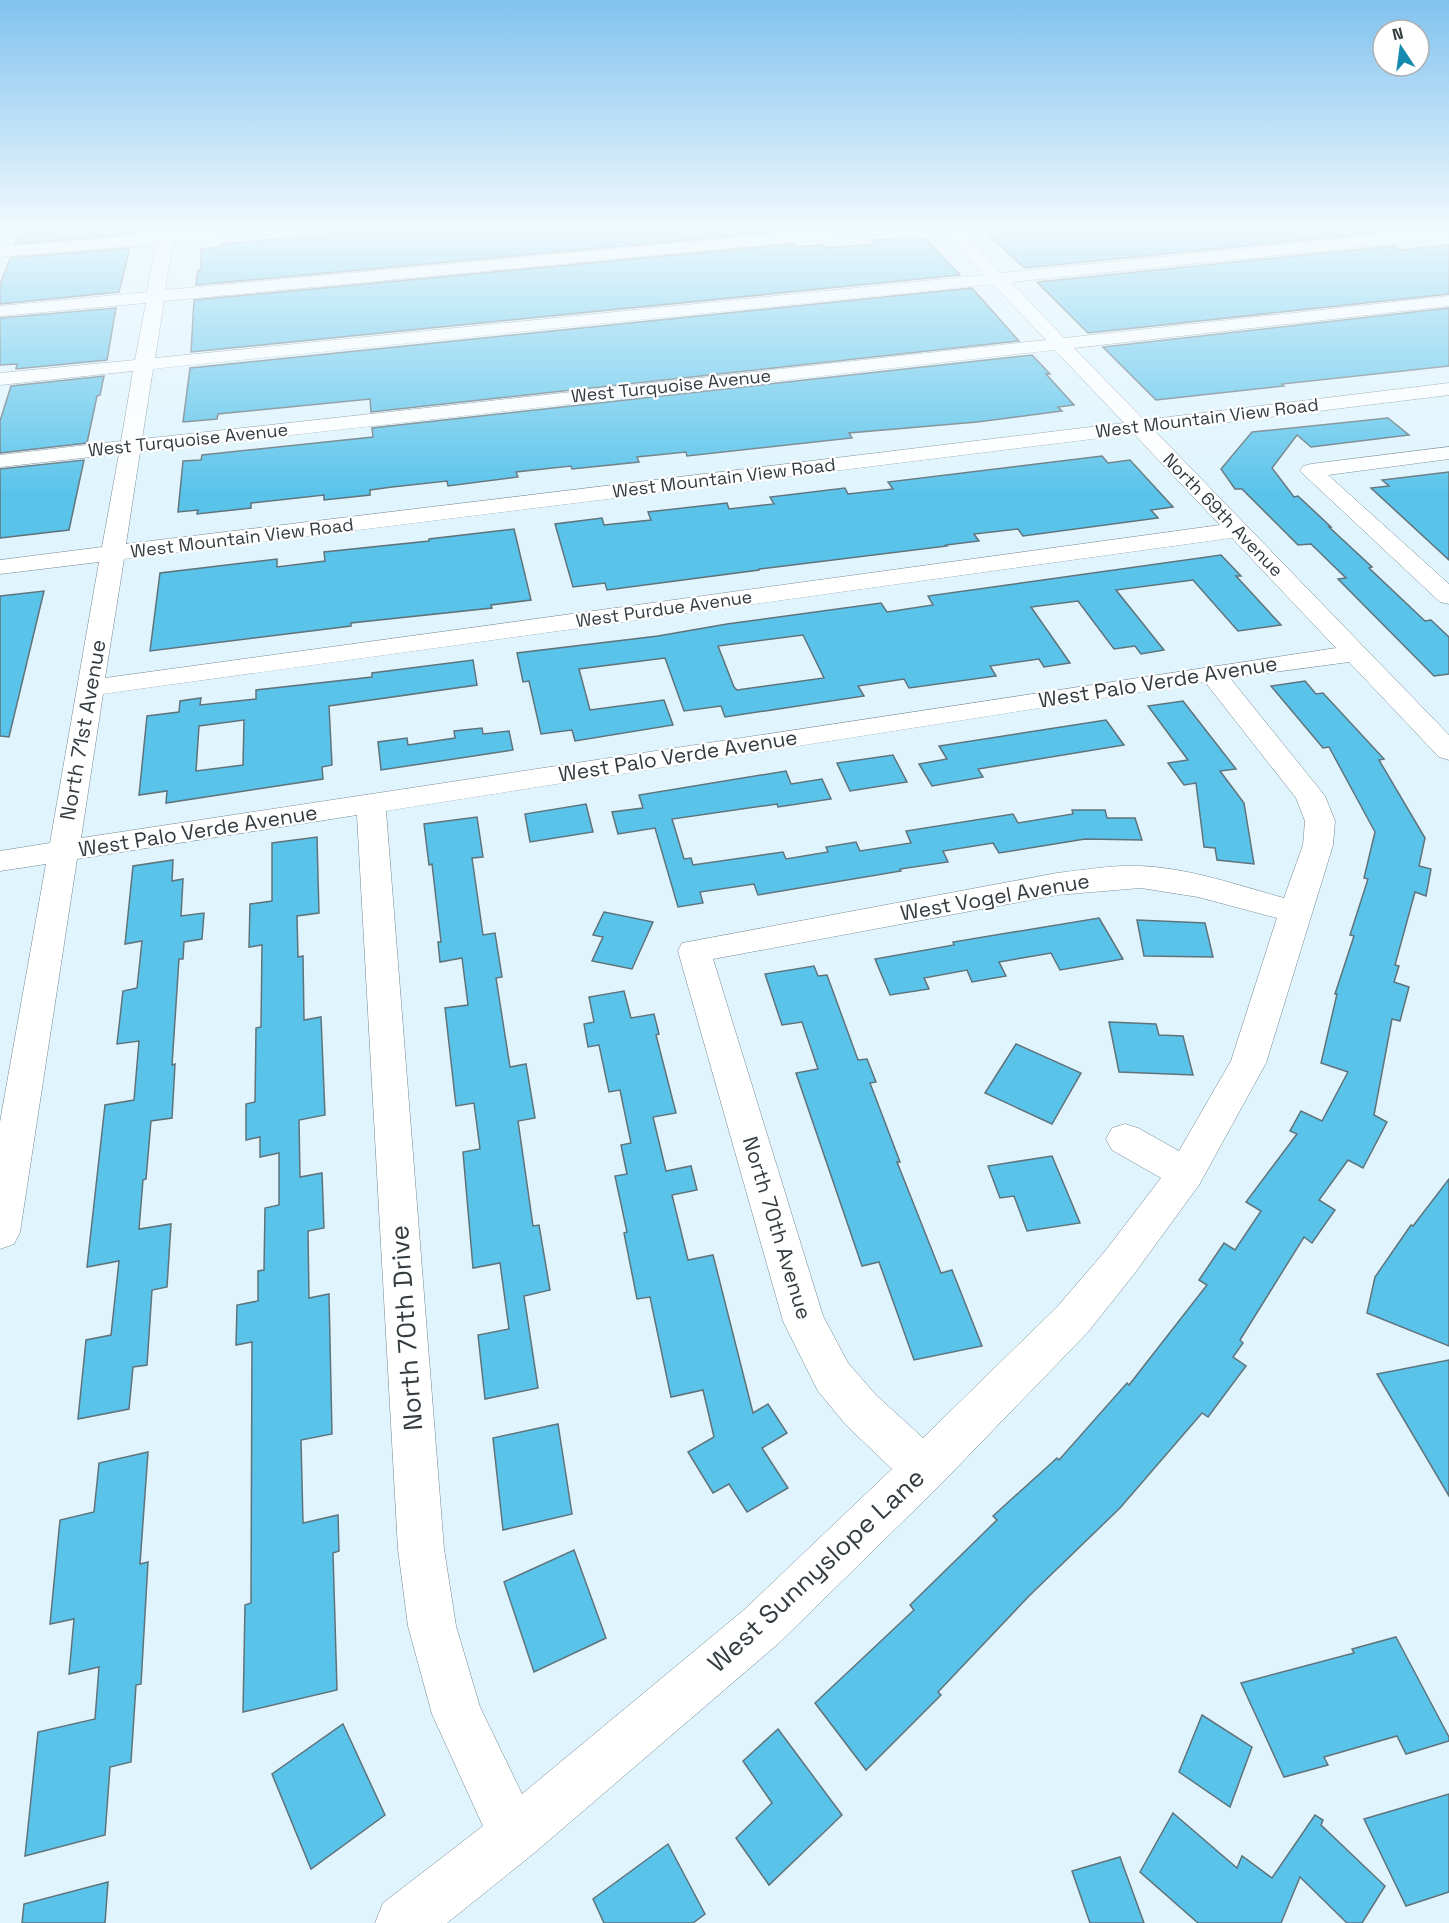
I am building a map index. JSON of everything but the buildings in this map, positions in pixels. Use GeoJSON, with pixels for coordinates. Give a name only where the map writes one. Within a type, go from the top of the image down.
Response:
{"type":"FeatureCollection","features":[{"type":"Feature","properties":{"kind":"street","name":"North 71st Avenue"},"geometry":{"type":"LineString","coordinates":[[0,1232],[13,1082],[62,852],[153,317]]}},
{"type":"Feature","properties":{"kind":"street"},"geometry":{"type":"LineString","coordinates":[[0,379],[624,317]]}},
{"type":"Feature","properties":{"kind":"street","name":"North 69th Avenue"},"geometry":{"type":"LineString","coordinates":[[1033,317],[1449,751]]}},
{"type":"Feature","properties":{"kind":"street","name":"West Turquoise Avenue"},"geometry":{"type":"LineString","coordinates":[[0,460],[1306,317]]}},
{"type":"Feature","properties":{"kind":"street","name":"West Mountain View Road"},"geometry":{"type":"LineString","coordinates":[[0,567],[1449,389]]}},
{"type":"Feature","properties":{"kind":"street"},"geometry":{"type":"LineString","coordinates":[[1449,453],[1311,471],[1449,597]]}},
{"type":"Feature","properties":{"kind":"street","name":"West Purdue Avenue"},"geometry":{"type":"LineString","coordinates":[[91,688],[1237,530]]}},
{"type":"Feature","properties":{"kind":"street","name":"West Palo Verde Avenue"},"geometry":{"type":"LineString","coordinates":[[0,861],[1212,673],[1356,653]]}},
{"type":"Feature","properties":{"kind":"street","name":"West Sunnyslope Lane"},"geometry":{"type":"LineString","coordinates":[[403,1923],[514,1835],[762,1626],[924,1469],[1073,1319],[1120,1262],[1186,1174],[1248,1063],[1318,845],[1320,821],[1310,795],[1212,673]]}},
{"type":"Feature","properties":{"kind":"street","name":"North 70th Drive"},"geometry":{"type":"LineString","coordinates":[[371,804],[422,1560],[432,1626],[457,1714],[514,1835]]}},
{"type":"Feature","properties":{"kind":"street","name":"West Vogel Avenue"},"geometry":{"type":"LineString","coordinates":[[694,951],[1057,884],[1093,880],[1141,877],[1182,884],[1295,912]]}},
{"type":"Feature","properties":{"kind":"street","name":"North 70th Avenue"},"geometry":{"type":"LineString","coordinates":[[694,951],[804,1321],[833,1377],[861,1410],[924,1469]]}},
{"type":"Feature","properties":{"kind":"street"},"geometry":{"type":"LineString","coordinates":[[1125,1139],[1186,1174]]}}]}
